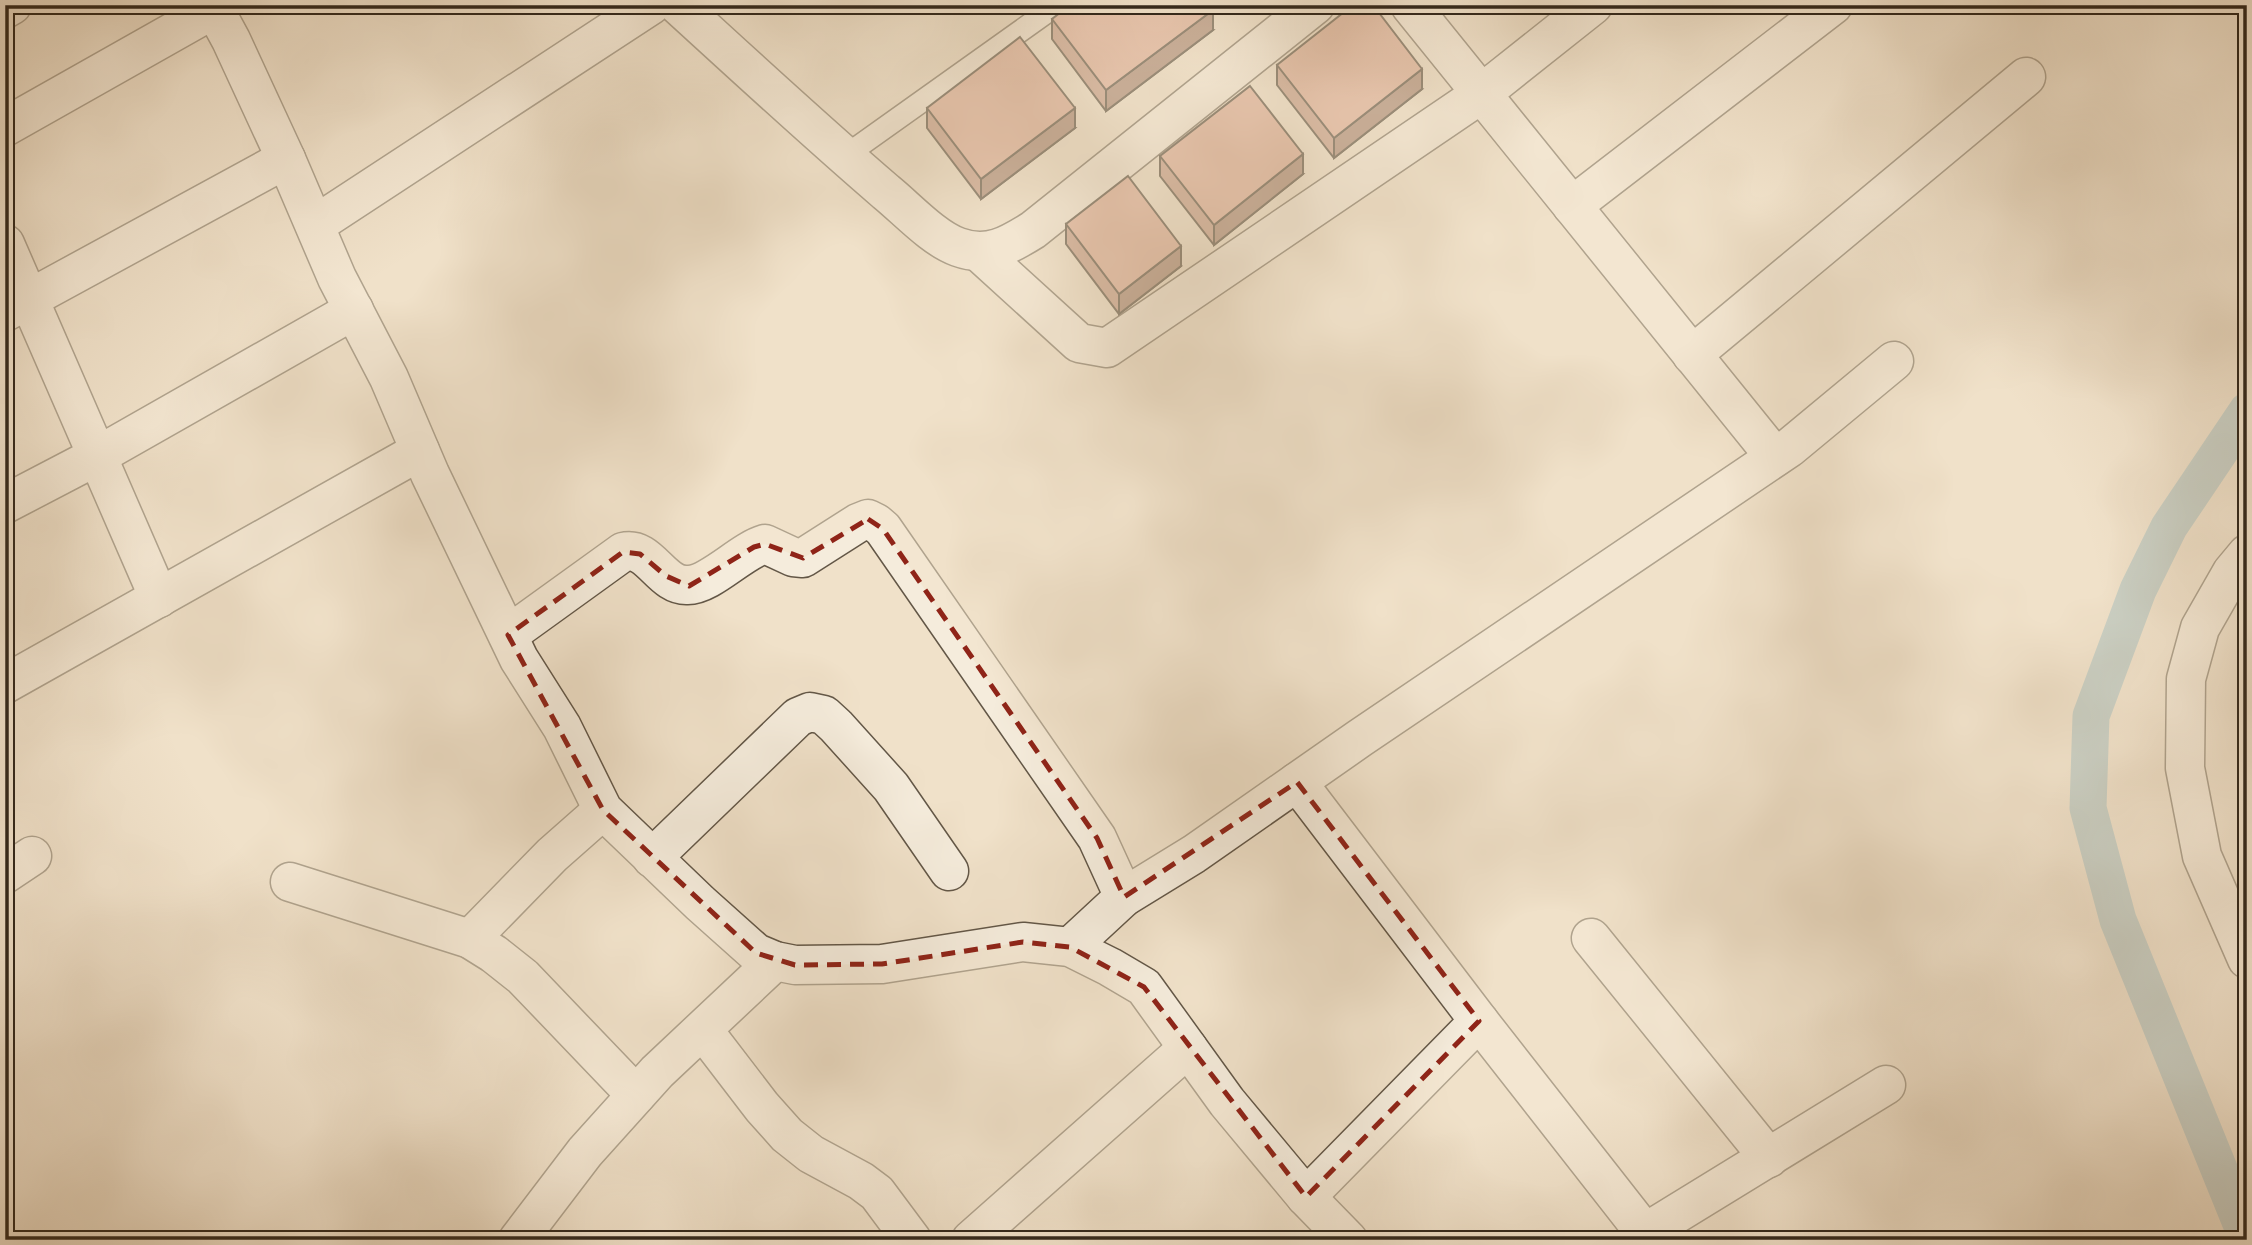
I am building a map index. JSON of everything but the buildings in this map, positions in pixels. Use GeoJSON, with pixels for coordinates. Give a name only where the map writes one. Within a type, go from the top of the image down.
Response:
{"type":"FeatureCollection","features":[{"type":"Feature","properties":{"kind":"street"},"geometry":{"type":"LineString","coordinates":[[5,9],[12,5]]}},
{"type":"Feature","properties":{"kind":"street"},"geometry":{"type":"LineString","coordinates":[[314,225],[651,5]]}},
{"type":"Feature","properties":{"kind":"street"},"geometry":{"type":"LineString","coordinates":[[678,5],[845,156],[939,236],[958,247],[979,251],[1005,248],[1033,230],[1315,5]]}},
{"type":"Feature","properties":{"kind":"street"},"geometry":{"type":"LineString","coordinates":[[1410,5],[1775,457]]}},
{"type":"Feature","properties":{"kind":"street"},"geometry":{"type":"LineString","coordinates":[[979,251],[1079,344],[1107,348],[1481,94],[1593,5]]}},
{"type":"Feature","properties":{"kind":"street"},"geometry":{"type":"LineString","coordinates":[[1572,205],[1833,5]]}},
{"type":"Feature","properties":{"kind":"street"},"geometry":{"type":"LineString","coordinates":[[5,127],[213,7],[286,159],[337,278],[389,379],[420,451],[519,659],[562,727],[603,810],[756,953],[775,961],[795,965],[882,964],[1023,942],[1070,947],[1110,967],[1144,987],[1227,1101],[1306,1197],[1348,1240]]}},
{"type":"Feature","properties":{"kind":"street"},"geometry":{"type":"LineString","coordinates":[[1692,355],[2026,76]]}},
{"type":"Feature","properties":{"kind":"street"},"geometry":{"type":"LineString","coordinates":[[17,305],[286,159]]}},
{"type":"Feature","properties":{"kind":"street"},"geometry":{"type":"LineString","coordinates":[[5,244],[17,305],[97,456],[159,598]]}},
{"type":"Feature","properties":{"kind":"street"},"geometry":{"type":"LineString","coordinates":[[5,505],[354,310]]}},
{"type":"Feature","properties":{"kind":"street"},"geometry":{"type":"LineString","coordinates":[[1070,947],[1124,897],[1194,854],[1775,457],[1894,360]]}},
{"type":"Feature","properties":{"kind":"street"},"geometry":{"type":"LineString","coordinates":[[5,684],[420,451]]}},
{"type":"Feature","properties":{"kind":"street"},"geometry":{"type":"LineString","coordinates":[[508,635],[623,552],[631,550],[640,554],[666,576],[689,586],[702,581],[754,547],[765,544],[793,557],[803,558],[867,519],[876,523],[891,541],[1097,838],[1124,897]]}},
{"type":"Feature","properties":{"kind":"street"},"geometry":{"type":"LineString","coordinates":[[2247,554],[2232,572],[2200,628],[2186,679],[2185,755],[2185,768],[2202,856],[2247,959]]}},
{"type":"Feature","properties":{"kind":"street"},"geometry":{"type":"LineString","coordinates":[[652,858],[798,717],[810,712],[824,715],[830,720],[891,788],[949,872]]}},
{"type":"Feature","properties":{"kind":"street"},"geometry":{"type":"LineString","coordinates":[[1297,782],[1645,1233],[1886,1085]]}},
{"type":"Feature","properties":{"kind":"street"},"geometry":{"type":"LineString","coordinates":[[470,939],[552,855],[603,810]]}},
{"type":"Feature","properties":{"kind":"street"},"geometry":{"type":"LineString","coordinates":[[290,882],[470,939],[523,977],[636,1096]]}},
{"type":"Feature","properties":{"kind":"street"},"geometry":{"type":"LineString","coordinates":[[1591,938],[1769,1158]]}},
{"type":"Feature","properties":{"kind":"street"},"geometry":{"type":"LineString","coordinates":[[518,1240],[584,1152],[657,1072],[775,961]]}},
{"type":"Feature","properties":{"kind":"street"},"geometry":{"type":"LineString","coordinates":[[1306,1197],[1479,1021]]}},
{"type":"Feature","properties":{"kind":"street"},"geometry":{"type":"LineString","coordinates":[[703,1030],[787,1135],[811,1154],[861,1181],[877,1193],[902,1235]]}},
{"type":"Feature","properties":{"kind":"street"},"geometry":{"type":"LineString","coordinates":[[971,1240],[1188,1048]]}},
{"type":"Feature","properties":{"kind":"lane"},"geometry":{"type":"LineString","coordinates":[[845,156],[1057,5]]}},
{"type":"Feature","properties":{"kind":"highlighted area"},"geometry":{"type":"Polygon","coordinates":[[[868,519],[883,529],[1097,838],[1124,897],[1297,782],[1479,1021],[1306,1197],[1144,987],[1070,947],[1023,942],[882,964],[795,965],[756,953],[603,810],[508,635],[623,552],[640,554],[666,576],[689,586],[754,547],[765,544],[803,558],[868,519]]]}},
{"type":"Feature","properties":{"kind":"waterway"},"geometry":{"type":"LineString","coordinates":[[2247,411],[2169,527],[2138,590],[2091,716],[2088,808],[2118,920],[2247,1238]]}}]}
